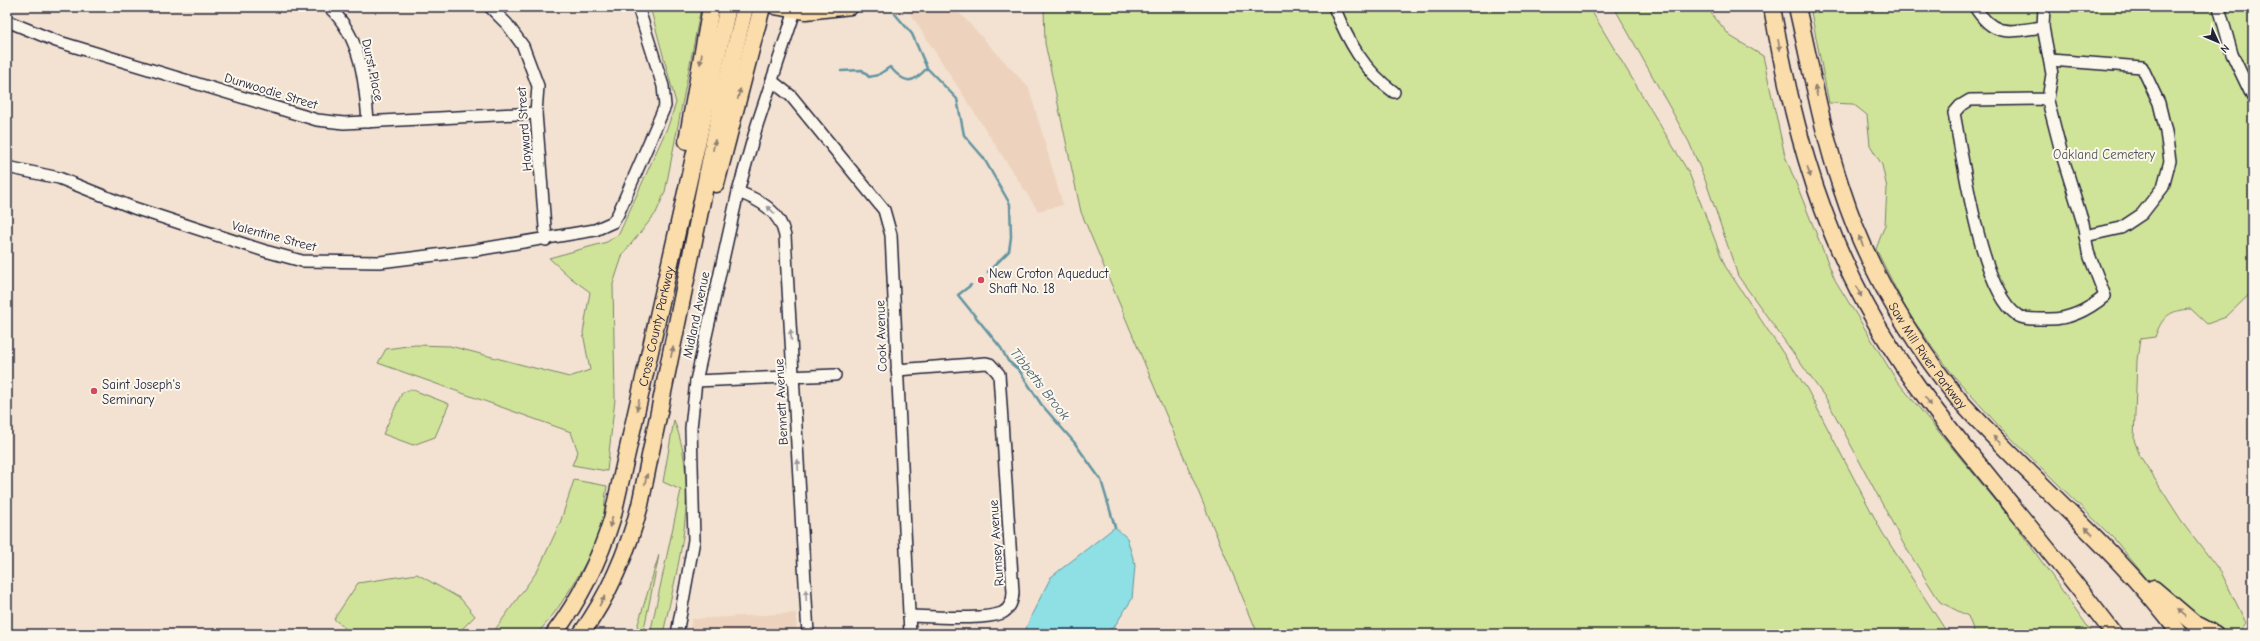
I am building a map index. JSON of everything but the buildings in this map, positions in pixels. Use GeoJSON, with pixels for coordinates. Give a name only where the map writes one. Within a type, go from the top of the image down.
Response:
{"type":"FeatureCollection","features":[{"type":"Feature","properties":{"kind":"highway"},"geometry":{"type":"LineString","coordinates":[[677,232],[684,158],[711,7]]}},
{"type":"Feature","properties":{"kind":"highway"},"geometry":{"type":"LineString","coordinates":[[687,279],[708,215],[762,7]]}},
{"type":"Feature","properties":{"kind":"highway","name":"Saw Mill River Parkway"},"geometry":{"type":"LineString","coordinates":[[1772,7],[1788,96],[1814,188],[1838,248],[1866,306],[1918,387],[2114,634]]}},
{"type":"Feature","properties":{"kind":"highway","name":"Saw Mill River Parkway"},"geometry":{"type":"LineString","coordinates":[[1797,7],[1841,189],[1872,264],[1899,316],[1920,349],[1960,401],[2005,449],[2105,548],[2150,596],[2180,634]]}},
{"type":"Feature","properties":{"kind":"highway","name":"Cross County Parkway"},"geometry":{"type":"LineString","coordinates":[[554,634],[573,607],[588,579],[610,526],[728,10]]}},
{"type":"Feature","properties":{"kind":"highway","name":"Cross County Parkway"},"geometry":{"type":"LineString","coordinates":[[581,634],[610,586],[633,530],[647,475],[723,98],[743,14]]}},
{"type":"Feature","properties":{"kind":"highway"},"geometry":{"type":"LineString","coordinates":[[2105,548],[2194,623],[2215,634]]}},
{"type":"Feature","properties":{"kind":"main road"},"geometry":{"type":"LineString","coordinates":[[775,7],[795,11],[824,11],[850,7]]}},
{"type":"Feature","properties":{"kind":"street","name":"Durst Place"},"geometry":{"type":"LineString","coordinates":[[330,7],[347,26],[353,38],[366,93],[368,122]]}},
{"type":"Feature","properties":{"kind":"street","name":"Hayward Street"},"geometry":{"type":"LineString","coordinates":[[490,7],[507,24],[523,46],[538,86],[536,113],[546,240]]}},
{"type":"Feature","properties":{"kind":"street","name":"Valentine Street"},"geometry":{"type":"LineString","coordinates":[[7,167],[59,178],[134,208],[265,251],[302,261],[380,262],[546,240],[596,230],[613,222],[634,180],[665,106],[663,86],[638,7]]}},
{"type":"Feature","properties":{"kind":"street"},"geometry":{"type":"LineString","coordinates":[[1334,7],[1355,50],[1368,70],[1394,92]]}},
{"type":"Feature","properties":{"kind":"street"},"geometry":{"type":"LineString","coordinates":[[1975,7],[1984,21],[2003,32],[2044,28]]}},
{"type":"Feature","properties":{"kind":"street"},"geometry":{"type":"LineString","coordinates":[[2044,7],[2044,28],[2052,74],[2048,99],[2062,156],[2086,236],[2088,252],[2105,296],[2090,308],[2075,315],[2052,319],[2029,318],[2017,315],[2003,298],[1988,268],[1980,239],[1954,113],[1960,106],[1970,100],[2048,99]]}},
{"type":"Feature","properties":{"kind":"street"},"geometry":{"type":"LineString","coordinates":[[2219,7],[2232,54],[2253,98]]}},
{"type":"Feature","properties":{"kind":"street","name":"Midland Avenue"},"geometry":{"type":"LineString","coordinates":[[677,634],[694,540],[691,428],[696,381],[738,192],[795,11]]}},
{"type":"Feature","properties":{"kind":"street","name":"Dunwoodie Street"},"geometry":{"type":"LineString","coordinates":[[7,21],[56,41],[317,120],[344,123],[536,113]]}},
{"type":"Feature","properties":{"kind":"street"},"geometry":{"type":"LineString","coordinates":[[2050,60],[2142,67],[2159,103],[2166,132],[2170,161],[2163,187],[2159,193],[2142,214],[2121,228],[2086,236]]}},
{"type":"Feature","properties":{"kind":"street","name":"Cook Avenue"},"geometry":{"type":"LineString","coordinates":[[772,81],[791,96],[884,210],[888,220],[891,235],[910,634]]}},
{"type":"Feature","properties":{"kind":"street","name":"Bennett Avenue"},"geometry":{"type":"LineString","coordinates":[[738,192],[770,208],[778,218],[784,230],[808,634]]}},
{"type":"Feature","properties":{"kind":"street","name":"Rumsey Avenue"},"geometry":{"type":"LineString","coordinates":[[897,370],[990,364],[999,374],[1012,600],[1002,613],[986,616],[909,616]]}},
{"type":"Feature","properties":{"kind":"street"},"geometry":{"type":"LineString","coordinates":[[696,381],[835,375]]}},
{"type":"Feature","properties":{"kind":"shaded area"},"geometry":{"type":"Polygon","coordinates":[[[906,7],[958,7],[956,9],[1029,88],[1063,205],[1038,211],[906,7]]]}},
{"type":"Feature","properties":{"kind":"shaded area"},"geometry":{"type":"Polygon","coordinates":[[[796,613],[797,634],[689,634],[692,619],[796,613]]]}},
{"type":"Feature","properties":{"kind":"green space"},"geometry":{"type":"Polygon","coordinates":[[[650,7],[701,7],[665,192],[656,213],[623,254],[613,284],[615,399],[607,471],[572,465],[578,452],[571,432],[378,363],[386,349],[415,345],[450,346],[569,377],[590,370],[583,333],[590,292],[571,278],[549,258],[607,242],[619,234],[668,126],[676,103],[650,7]]]}},
{"type":"Feature","properties":{"kind":"green space"},"geometry":{"type":"Polygon","coordinates":[[[1044,7],[1589,7],[1689,173],[1725,266],[1807,389],[1882,532],[1948,634],[1258,634],[1081,212],[1045,43],[1044,7]]]}},
{"type":"Feature","properties":{"kind":"green space"},"geometry":{"type":"Polygon","coordinates":[[[1614,7],[1706,7],[1730,36],[1763,56],[1785,156],[1835,280],[1897,381],[2015,524],[2093,634],[1975,634],[1968,616],[1940,602],[1903,543],[1827,400],[1738,276],[1706,182],[1689,142],[1614,7]]]}},
{"type":"Feature","properties":{"kind":"green space","name":"Oakland Cemetery"},"geometry":{"type":"Polygon","coordinates":[[[1810,7],[2253,7],[2253,291],[2226,317],[2207,324],[2191,309],[2177,311],[2167,316],[2160,324],[2155,337],[2140,339],[2137,360],[2134,440],[2140,456],[2181,520],[2222,574],[2246,623],[2237,634],[2192,634],[2115,540],[1999,426],[1953,375],[1908,313],[1876,249],[1885,225],[1887,188],[1882,165],[1870,145],[1867,115],[1853,104],[1829,103],[1810,7]]]}},
{"type":"Feature","properties":{"kind":"green space"},"geometry":{"type":"Polygon","coordinates":[[[411,389],[449,404],[435,437],[413,445],[383,434],[402,393],[411,389]]]}},
{"type":"Feature","properties":{"kind":"green space"},"geometry":{"type":"Polygon","coordinates":[[[674,420],[682,446],[686,473],[684,527],[675,581],[663,634],[650,634],[681,490],[663,482],[674,420]]]}},
{"type":"Feature","properties":{"kind":"green space"},"geometry":{"type":"Polygon","coordinates":[[[574,480],[607,486],[601,529],[588,558],[562,602],[553,615],[536,634],[492,634],[538,570],[560,523],[574,480]]]}},
{"type":"Feature","properties":{"kind":"green space"},"geometry":{"type":"Polygon","coordinates":[[[659,555],[643,634],[635,634],[659,555]]]}},
{"type":"Feature","properties":{"kind":"green space"},"geometry":{"type":"Polygon","coordinates":[[[417,574],[461,599],[475,616],[457,634],[352,634],[334,619],[358,583],[417,574]]]}},
{"type":"Feature","properties":{"kind":"water"},"geometry":{"type":"Polygon","coordinates":[[[1115,527],[1127,538],[1135,565],[1132,599],[1114,627],[1102,634],[1024,634],[1032,614],[1051,577],[1115,527]]]}},
{"type":"Feature","properties":{"kind":"waterway","name":"Tibbetts Brook"},"geometry":{"type":"LineString","coordinates":[[895,14],[912,34],[927,68],[957,99],[964,135],[983,157],[1010,204],[1011,237],[1009,251],[988,272]]}},
{"type":"Feature","properties":{"kind":"waterway"},"geometry":{"type":"LineString","coordinates":[[841,71],[862,70],[869,77],[878,75],[890,67],[900,77],[913,80],[922,74],[927,68]]}},
{"type":"Feature","properties":{"kind":"waterway","name":"Tibbetts Brook"},"geometry":{"type":"LineString","coordinates":[[971,285],[958,295],[1001,348],[1008,361],[1019,370],[1041,404],[1074,442],[1101,480],[1115,527]]}},
{"type":"Feature","properties":{"kind":"place","name":"New Croton Aqueduct Shaft No. 18"},"geometry":{"type":"Point","coordinates":[981,280]}},
{"type":"Feature","properties":{"kind":"place","name":"Saint Joseph's Seminary"},"geometry":{"type":"Point","coordinates":[94,391]}}]}
